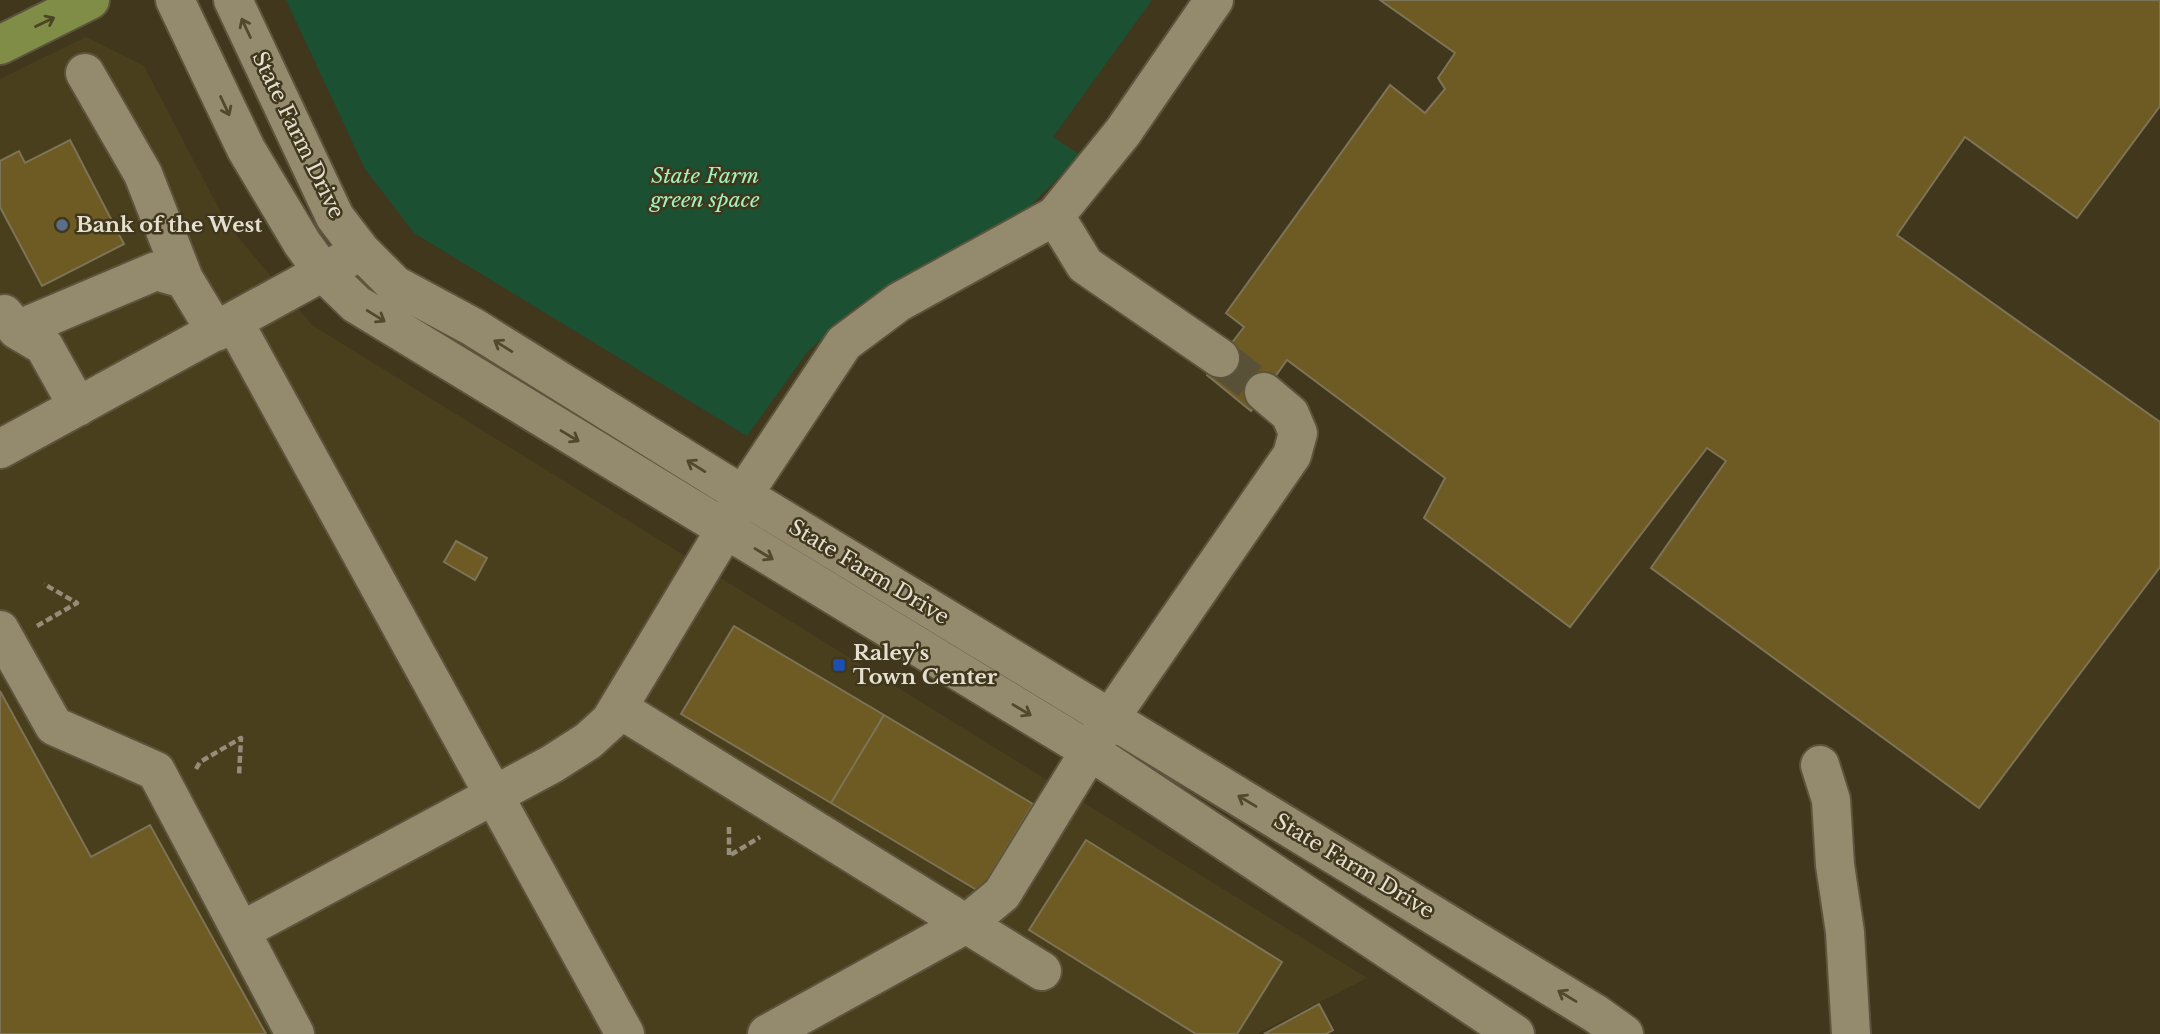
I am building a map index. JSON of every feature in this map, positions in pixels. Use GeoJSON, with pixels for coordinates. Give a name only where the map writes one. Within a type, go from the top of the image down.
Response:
{"type":"FeatureCollection","features":[{"type":"Feature","properties":{"kind":"main road"},"geometry":{"type":"LineString","coordinates":[[0,45],[90,0]]}},
{"type":"Feature","properties":{"kind":"street","name":"State Farm Drive"},"geometry":{"type":"LineString","coordinates":[[175,0],[246,149],[302,243],[324,273],[356,304],[1090,751],[1469,1022],[1515,1034]]}},
{"type":"Feature","properties":{"kind":"street","name":"State Farm Drive"},"geometry":{"type":"LineString","coordinates":[[233,0],[335,217],[361,251],[395,285],[473,327],[743,495],[1596,1014],[1624,1034]]}},
{"type":"Feature","properties":{"kind":"street"},"geometry":{"type":"LineString","coordinates":[[241,931],[552,764],[588,741],[610,721],[725,530],[743,495],[844,343],[899,302],[1055,216],[1124,132],[1214,0]]}},
{"type":"Feature","properties":{"kind":"street"},"geometry":{"type":"LineString","coordinates":[[85,73],[143,174],[184,279],[225,327],[494,795],[625,1034]]}},
{"type":"Feature","properties":{"kind":"street"},"geometry":{"type":"LineString","coordinates":[[1055,216],[1085,265],[1220,358]]}},
{"type":"Feature","properties":{"kind":"street"},"geometry":{"type":"LineString","coordinates":[[0,449],[361,251]]}},
{"type":"Feature","properties":{"kind":"street"},"geometry":{"type":"LineString","coordinates":[[9,320],[156,271],[184,279]]}},
{"type":"Feature","properties":{"kind":"street"},"geometry":{"type":"LineString","coordinates":[[9,320],[44,346],[78,407]]}},
{"type":"Feature","properties":{"kind":"street"},"geometry":{"type":"LineString","coordinates":[[767,1034],[822,1021],[966,924],[1002,894],[1110,718],[1292,455],[1298,433],[1290,414],[1264,392]]}},
{"type":"Feature","properties":{"kind":"street"},"geometry":{"type":"LineString","coordinates":[[2,633],[54,726],[156,771],[295,1034]]}},
{"type":"Feature","properties":{"kind":"street"},"geometry":{"type":"LineString","coordinates":[[618,708],[1042,971]]}},
{"type":"Feature","properties":{"kind":"street"},"geometry":{"type":"LineString","coordinates":[[1820,765],[1831,800],[1835,865],[1845,932],[1851,1034]]}},
{"type":"Feature","properties":{"kind":"street"},"geometry":{"type":"LineString","coordinates":[[1469,1022],[1510,962]]}},
{"type":"Feature","properties":{"kind":"path"},"geometry":{"type":"LineString","coordinates":[[2,633],[21,626],[33,628],[77,603],[44,584]]}},
{"type":"Feature","properties":{"kind":"path"},"geometry":{"type":"LineString","coordinates":[[166,789],[197,769],[200,762],[241,738],[239,776]]}},
{"type":"Feature","properties":{"kind":"shaded area"},"geometry":{"type":"Polygon","coordinates":[[[86,37],[144,66],[227,224],[312,325],[1367,978],[1257,1034],[0,1034],[0,79],[86,37]]]}},
{"type":"Feature","properties":{"kind":"green space","name":"State Farm green space"},"geometry":{"type":"Polygon","coordinates":[[[286,0],[1152,0],[1053,137],[1080,155],[1018,219],[856,307],[808,351],[747,436],[414,233],[365,169],[286,0]]]}},
{"type":"Feature","properties":{"kind":"building"},"geometry":{"type":"Polygon","coordinates":[[[1380,0],[2160,0],[2160,106],[2077,218],[1965,137],[1897,235],[2160,422],[2160,567],[1979,808],[1651,568],[1726,461],[1707,448],[1570,627],[1424,518],[1445,478],[1287,360],[1251,411],[1207,375],[1244,327],[1226,313],[1390,85],[1425,113],[1445,89],[1438,78],[1455,53],[1380,0]]]}},
{"type":"Feature","properties":{"kind":"building","name":"Bank of the West"},"geometry":{"type":"Polygon","coordinates":[[[70,140],[124,244],[42,286],[0,207],[0,161],[19,151],[25,163],[70,140]]]}},
{"type":"Feature","properties":{"kind":"building"},"geometry":{"type":"Polygon","coordinates":[[[456,541],[487,558],[475,580],[444,562],[456,541]]]}},
{"type":"Feature","properties":{"kind":"building"},"geometry":{"type":"Polygon","coordinates":[[[734,626],[884,715],[831,803],[681,714],[734,626]]]}},
{"type":"Feature","properties":{"kind":"building"},"geometry":{"type":"Polygon","coordinates":[[[0,691],[91,857],[150,825],[266,1034],[0,1034],[0,691]]]}},
{"type":"Feature","properties":{"kind":"building"},"geometry":{"type":"Polygon","coordinates":[[[884,715],[1033,804],[980,892],[831,803],[884,715]]]}},
{"type":"Feature","properties":{"kind":"building"},"geometry":{"type":"Polygon","coordinates":[[[1086,840],[1282,962],[1237,1034],[1196,1034],[1029,930],[1086,840]]]}},
{"type":"Feature","properties":{"kind":"building"},"geometry":{"type":"Polygon","coordinates":[[[1319,1004],[1333,1030],[1326,1034],[1264,1034],[1319,1004]]]}},
{"type":"Feature","properties":{"kind":"tunnel"},"geometry":{"type":"LineString","coordinates":[[1220,358],[1264,392]]}},
{"type":"Feature","properties":{"kind":"place","name":"Bank of the West"},"geometry":{"type":"Point","coordinates":[62,225]}},
{"type":"Feature","properties":{"kind":"place","name":"Raley's Town Center"},"geometry":{"type":"Point","coordinates":[839,665]}}]}
